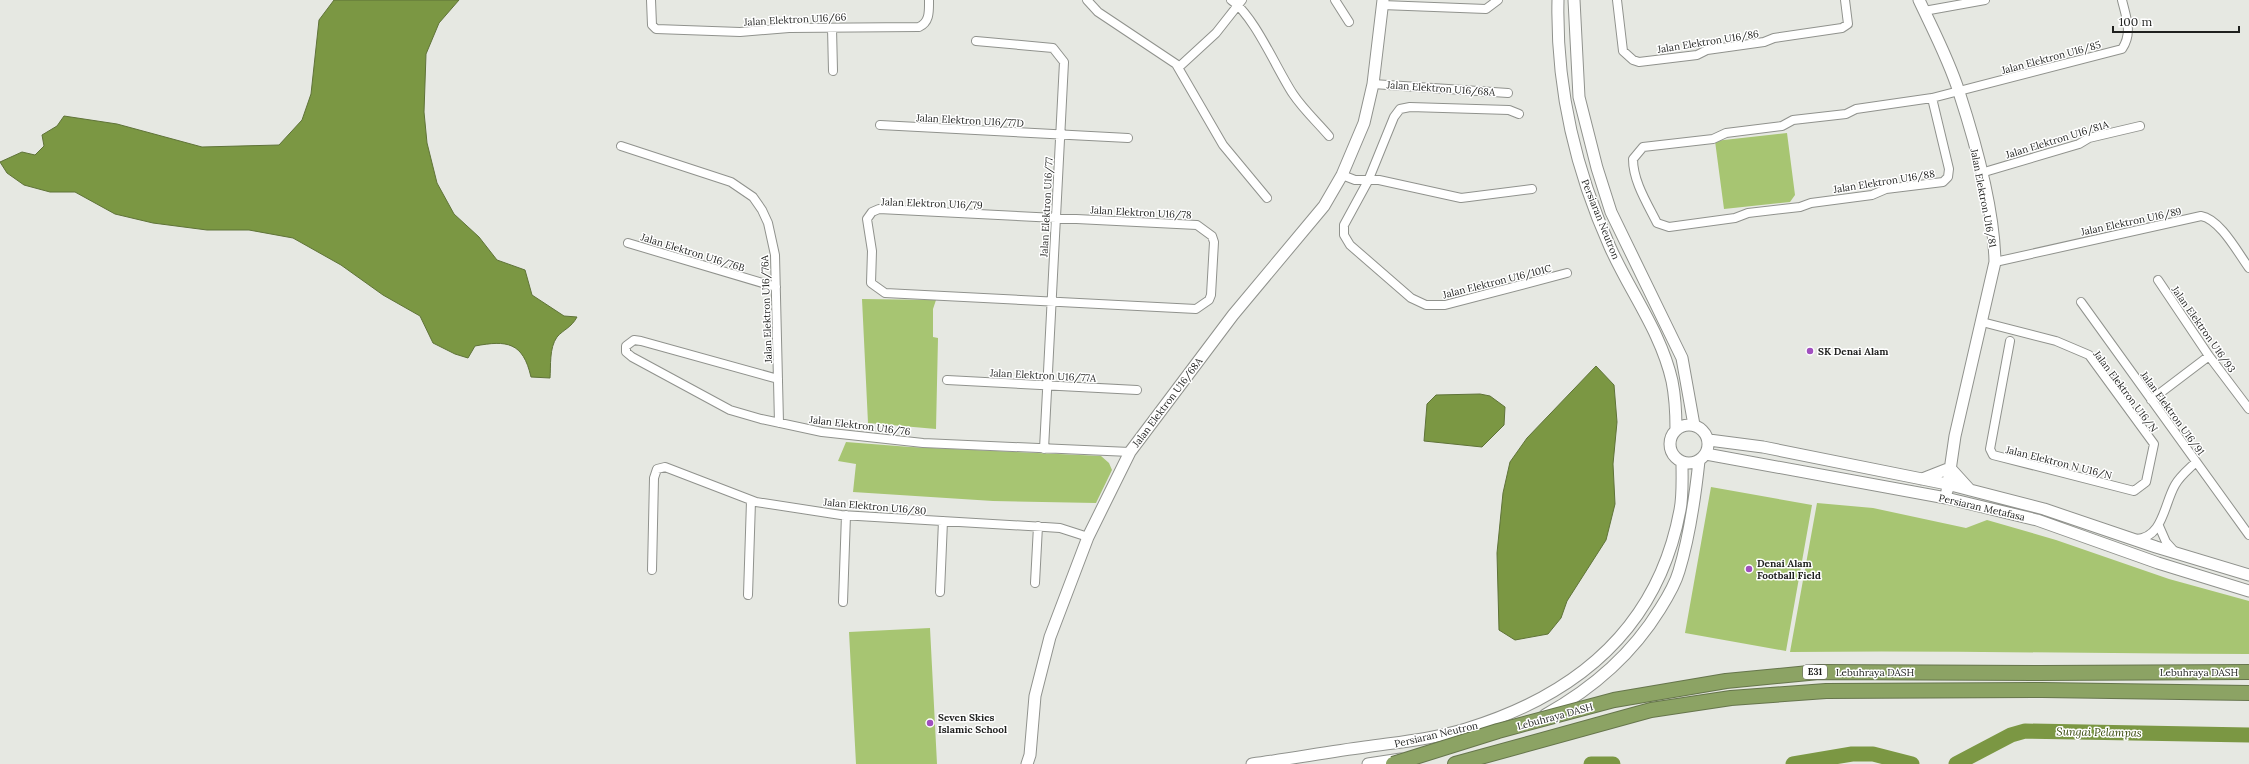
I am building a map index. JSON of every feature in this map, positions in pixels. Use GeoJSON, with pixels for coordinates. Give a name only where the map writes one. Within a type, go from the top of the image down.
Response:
{"type":"FeatureCollection","features":[{"type":"Feature","properties":{"kind":"highway","name":"Lebuhraya DASH"},"geometry":{"type":"LineString","coordinates":[[1393,764],[1498,731],[1614,700],[1726,681],[1819,672],[2249,672]]}},
{"type":"Feature","properties":{"kind":"highway","name":"Lebuhraya DASH"},"geometry":{"type":"LineString","coordinates":[[1455,764],[1651,710],[1731,698],[1826,691],[2042,690],[2249,693]]}},
{"type":"Feature","properties":{"kind":"street","name":"Jalan Elektron U16/66"},"geometry":{"type":"LineString","coordinates":[[652,0],[652,25],[656,29],[740,32],[789,28],[919,27],[924,24],[927,19],[929,0]]}},
{"type":"Feature","properties":{"kind":"street"},"geometry":{"type":"LineString","coordinates":[[1087,0],[1098,12],[1172,61],[1178,67],[1223,145],[1267,198]]}},
{"type":"Feature","properties":{"kind":"street"},"geometry":{"type":"LineString","coordinates":[[1335,0],[1349,22]]}},
{"type":"Feature","properties":{"kind":"street"},"geometry":{"type":"LineString","coordinates":[[1382,2],[1486,9],[1498,0]]}},
{"type":"Feature","properties":{"kind":"street","name":"Persiaran Neutron"},"geometry":{"type":"LineString","coordinates":[[1558,0],[1557,38],[1565,102],[1578,162],[1610,248],[1651,324],[1666,359],[1672,382],[1676,429]]}},
{"type":"Feature","properties":{"kind":"street","name":"Persiaran Neutron"},"geometry":{"type":"LineString","coordinates":[[1574,0],[1579,97],[1597,168],[1612,212],[1682,358],[1694,425]]}},
{"type":"Feature","properties":{"kind":"street","name":"Jalan Elektron U16/86"},"geometry":{"type":"LineString","coordinates":[[1617,0],[1622,51],[1633,60],[1639,62],[1697,55],[1707,50],[1764,42],[1774,38],[1842,28],[1848,24],[1845,0]]}},
{"type":"Feature","properties":{"kind":"street","name":"Jalan Elektron U16/81"},"geometry":{"type":"LineString","coordinates":[[1919,0],[1959,92],[1981,173],[1994,243],[1995,262],[1955,436],[1946,498]]}},
{"type":"Feature","properties":{"kind":"street"},"geometry":{"type":"LineString","coordinates":[[1924,11],[1985,0]]}},
{"type":"Feature","properties":{"kind":"street","name":"Jalan Elektron U16/85"},"geometry":{"type":"LineString","coordinates":[[1932,98],[2122,49],[2128,37],[2128,28],[2122,0]]}},
{"type":"Feature","properties":{"kind":"street"},"geometry":{"type":"LineString","coordinates":[[1178,67],[1216,33],[1237,1],[1294,95],[1329,136]]}},
{"type":"Feature","properties":{"kind":"street","name":"Jalan Elektron U16/68A"},"geometry":{"type":"LineString","coordinates":[[1030,761],[1035,696],[1050,637],[1088,537],[1130,452],[1233,314],[1324,206],[1342,175],[1364,123],[1373,84],[1382,2]]}},
{"type":"Feature","properties":{"kind":"street"},"geometry":{"type":"LineString","coordinates":[[832,28],[833,71]]}},
{"type":"Feature","properties":{"kind":"street","name":"Jalan Elektron U16/77"},"geometry":{"type":"LineString","coordinates":[[976,41],[1047,46],[1053,48],[1060,54],[1064,62],[1044,449]]}},
{"type":"Feature","properties":{"kind":"street","name":"Jalan Elektron U16/68A"},"geometry":{"type":"LineString","coordinates":[[1373,84],[1508,93]]}},
{"type":"Feature","properties":{"kind":"street","name":"Jalan Elektron U16/88"},"geometry":{"type":"LineString","coordinates":[[1932,98],[1949,169],[1948,177],[1943,182],[1886,189],[1872,196],[1811,203],[1800,207],[1748,213],[1735,218],[1669,227],[1657,223],[1642,192],[1633,166],[1633,159],[1644,147],[1713,139],[1726,133],[1782,126],[1793,120],[1846,114],[1856,109],[1932,98]]}},
{"type":"Feature","properties":{"kind":"street"},"geometry":{"type":"LineString","coordinates":[[1368,181],[1394,117],[1400,109],[1410,107],[1509,110],[1519,114]]}},
{"type":"Feature","properties":{"kind":"street","name":"Jalan Elektron U16/77D"},"geometry":{"type":"LineString","coordinates":[[880,125],[1128,138]]}},
{"type":"Feature","properties":{"kind":"street","name":"Jalan Elektron U16/81A"},"geometry":{"type":"LineString","coordinates":[[1981,173],[2079,144],[2089,138],[2140,126]]}},
{"type":"Feature","properties":{"kind":"street","name":"Jalan Elektron U16/76A"},"geometry":{"type":"LineString","coordinates":[[621,146],[714,175],[731,182],[753,197],[762,210],[768,223],[776,255],[779,423]]}},
{"type":"Feature","properties":{"kind":"street"},"geometry":{"type":"LineString","coordinates":[[1342,175],[1355,180],[1379,180],[1461,198],[1532,189]]}},
{"type":"Feature","properties":{"kind":"street","name":"Jalan Elektron U16/101C"},"geometry":{"type":"LineString","coordinates":[[1368,181],[1346,220],[1343,231],[1345,240],[1411,298],[1426,305],[1446,305],[1567,273]]}},
{"type":"Feature","properties":{"kind":"street","name":"Jalan Elektron U16/79"},"geometry":{"type":"LineString","coordinates":[[1052,302],[885,293],[871,283],[872,251],[867,219],[872,212],[878,209],[1056,218]]}},
{"type":"Feature","properties":{"kind":"street","name":"Jalan Elektron U16/89"},"geometry":{"type":"LineString","coordinates":[[1995,262],[2201,216],[2207,217],[2216,222],[2249,268]]}},
{"type":"Feature","properties":{"kind":"street","name":"Jalan Elektron U16/78"},"geometry":{"type":"LineString","coordinates":[[1052,302],[1196,309],[1209,300],[1212,290],[1213,270],[1214,242],[1212,236],[1197,225],[1056,218]]}},
{"type":"Feature","properties":{"kind":"street","name":"Jalan Elektron U16/76B"},"geometry":{"type":"LineString","coordinates":[[628,243],[776,287]]}},
{"type":"Feature","properties":{"kind":"street","name":"Jalan Elektron U16/93"},"geometry":{"type":"LineString","coordinates":[[2158,280],[2209,356],[2249,409]]}},
{"type":"Feature","properties":{"kind":"street","name":"Jalan Elektron U16/91"},"geometry":{"type":"LineString","coordinates":[[2081,302],[2249,535]]}},
{"type":"Feature","properties":{"kind":"street","name":"Jalan Elektron U16/N"},"geometry":{"type":"LineString","coordinates":[[1982,322],[2056,341],[2089,355],[2154,444]]}},
{"type":"Feature","properties":{"kind":"street"},"geometry":{"type":"LineString","coordinates":[[2003,327],[2010,342],[2025,333]]}},
{"type":"Feature","properties":{"kind":"street","name":"Jalan Elektron U16/76"},"geometry":{"type":"LineString","coordinates":[[778,379],[634,340],[626,346],[626,352],[632,357],[730,410],[779,423],[842,435],[923,443],[1130,452]]}},
{"type":"Feature","properties":{"kind":"street","name":"Jalan Elektron N U16/N"},"geometry":{"type":"LineString","coordinates":[[2010,342],[1990,449],[1993,455],[2134,491],[2146,482],[2154,444]]}},
{"type":"Feature","properties":{"kind":"street"},"geometry":{"type":"LineString","coordinates":[[2151,400],[2209,356]]}},
{"type":"Feature","properties":{"kind":"street","name":"Jalan Elektron U16/77A"},"geometry":{"type":"LineString","coordinates":[[947,380],[1137,390]]}},
{"type":"Feature","properties":{"kind":"street"},"geometry":{"type":"LineString","coordinates":[[1694,425],[1704,430],[1709,440],[1703,457],[1682,462],[1672,453],[1670,447],[1672,434],[1676,429],[1682,426],[1694,425]]}},
{"type":"Feature","properties":{"kind":"street","name":"Persiaran Metafasa"},"geometry":{"type":"LineString","coordinates":[[1709,440],[1763,447],[1947,484],[2044,509],[2134,540],[2249,575]]}},
{"type":"Feature","properties":{"kind":"street","name":"Persiaran Neutron"},"geometry":{"type":"LineString","coordinates":[[1368,764],[1409,758],[1465,746],[1520,728],[1563,705],[1602,678],[1620,661],[1650,624],[1679,573],[1703,457]]}},
{"type":"Feature","properties":{"kind":"street","name":"Persiaran Metafasa"},"geometry":{"type":"LineString","coordinates":[[1703,457],[1946,498],[2037,520],[2158,563],[2249,591]]}},
{"type":"Feature","properties":{"kind":"street","name":"Persiaran Neutron"},"geometry":{"type":"LineString","coordinates":[[1252,764],[1408,742],[1465,729],[1507,714],[1544,697],[1597,661],[1635,620],[1654,587],[1672,546],[1680,509],[1682,462]]}},
{"type":"Feature","properties":{"kind":"street"},"geometry":{"type":"LineString","coordinates":[[2134,540],[2148,537],[2160,526],[2176,483],[2196,462]]}},
{"type":"Feature","properties":{"kind":"street","name":"Jalan Elektron U16/80"},"geometry":{"type":"LineString","coordinates":[[652,570],[654,478],[657,469],[666,467],[752,500],[846,515],[1060,528],[1088,537]]}},
{"type":"Feature","properties":{"kind":"street"},"geometry":{"type":"LineString","coordinates":[[1922,479],[1950,468],[1971,490]]}},
{"type":"Feature","properties":{"kind":"street"},"geometry":{"type":"LineString","coordinates":[[748,595],[752,500]]}},
{"type":"Feature","properties":{"kind":"street"},"geometry":{"type":"LineString","coordinates":[[843,602],[846,515]]}},
{"type":"Feature","properties":{"kind":"street"},"geometry":{"type":"LineString","coordinates":[[940,592],[943,521]]}},
{"type":"Feature","properties":{"kind":"street"},"geometry":{"type":"LineString","coordinates":[[1035,583],[1038,526]]}},
{"type":"Feature","properties":{"kind":"street"},"geometry":{"type":"LineString","coordinates":[[2160,526],[2166,542],[2176,553]]}},
{"type":"Feature","properties":{"kind":"shaded area"},"geometry":{"type":"Polygon","coordinates":[[[334,0],[459,0],[439,23],[426,54],[424,112],[427,143],[437,183],[454,214],[479,237],[497,260],[525,270],[532,295],[564,316],[577,317],[572,324],[554,341],[550,378],[531,377],[528,365],[518,350],[512,346],[496,343],[475,346],[468,358],[455,354],[433,343],[420,316],[383,295],[341,265],[293,238],[249,230],[207,230],[153,223],[115,214],[75,192],[50,192],[24,185],[7,173],[0,162],[22,152],[35,155],[44,146],[42,135],[57,126],[64,116],[117,124],[202,147],[279,145],[302,120],[311,94],[319,20],[334,0]]]}},
{"type":"Feature","properties":{"kind":"shaded area"},"geometry":{"type":"Polygon","coordinates":[[[1787,133],[1795,195],[1790,202],[1724,209],[1715,141],[1787,133]]]}},
{"type":"Feature","properties":{"kind":"shaded area"},"geometry":{"type":"Polygon","coordinates":[[[862,299],[936,300],[933,309],[933,337],[938,338],[936,429],[868,423],[862,299]]]}},
{"type":"Feature","properties":{"kind":"shaded area"},"geometry":{"type":"Polygon","coordinates":[[[1596,366],[1614,385],[1617,422],[1613,464],[1615,504],[1606,540],[1567,601],[1561,618],[1548,634],[1515,640],[1499,630],[1497,553],[1503,493],[1510,462],[1527,438],[1596,366]]]}},
{"type":"Feature","properties":{"kind":"shaded area"},"geometry":{"type":"Polygon","coordinates":[[[1480,394],[1490,396],[1505,407],[1504,425],[1482,447],[1424,441],[1427,404],[1436,395],[1480,394]]]}},
{"type":"Feature","properties":{"kind":"shaded area"},"geometry":{"type":"Polygon","coordinates":[[[846,442],[910,447],[1101,456],[1109,463],[1112,470],[1096,503],[993,501],[853,492],[856,464],[838,461],[846,442]]]}},
{"type":"Feature","properties":{"kind":"shaded area","name":"Denai Alam Football Field"},"geometry":{"type":"Polygon","coordinates":[[[1711,487],[1812,505],[1786,651],[1685,633],[1711,487]]]}},
{"type":"Feature","properties":{"kind":"shaded area"},"geometry":{"type":"Polygon","coordinates":[[[1817,503],[1873,508],[1966,528],[1987,520],[2056,540],[2169,579],[2249,601],[2249,654],[1905,651],[1790,652],[1817,503]]]}},
{"type":"Feature","properties":{"kind":"shaded area"},"geometry":{"type":"Polygon","coordinates":[[[930,628],[937,764],[856,764],[849,632],[930,628]]]}},
{"type":"Feature","properties":{"kind":"waterway","name":"Sungai Pelampas"},"geometry":{"type":"LineString","coordinates":[[1956,764],[2011,735],[2025,731],[2249,735]]}},
{"type":"Feature","properties":{"kind":"waterway","name":"Sungai Pelampas"},"geometry":{"type":"LineString","coordinates":[[1793,764],[1852,754],[1873,754],[1912,764]]}},
{"type":"Feature","properties":{"kind":"waterway","name":"Sungai Pelampas"},"geometry":{"type":"LineString","coordinates":[[1591,764],[1613,764]]}},
{"type":"Feature","properties":{"kind":"place","name":"SK Denai Alam"},"geometry":{"type":"Point","coordinates":[1810,351]}},
{"type":"Feature","properties":{"kind":"place","name":"Denai Alam Football Field"},"geometry":{"type":"Point","coordinates":[1749,569]}},
{"type":"Feature","properties":{"kind":"place","name":"Seven Skies Islamic School"},"geometry":{"type":"Point","coordinates":[930,723]}}]}
